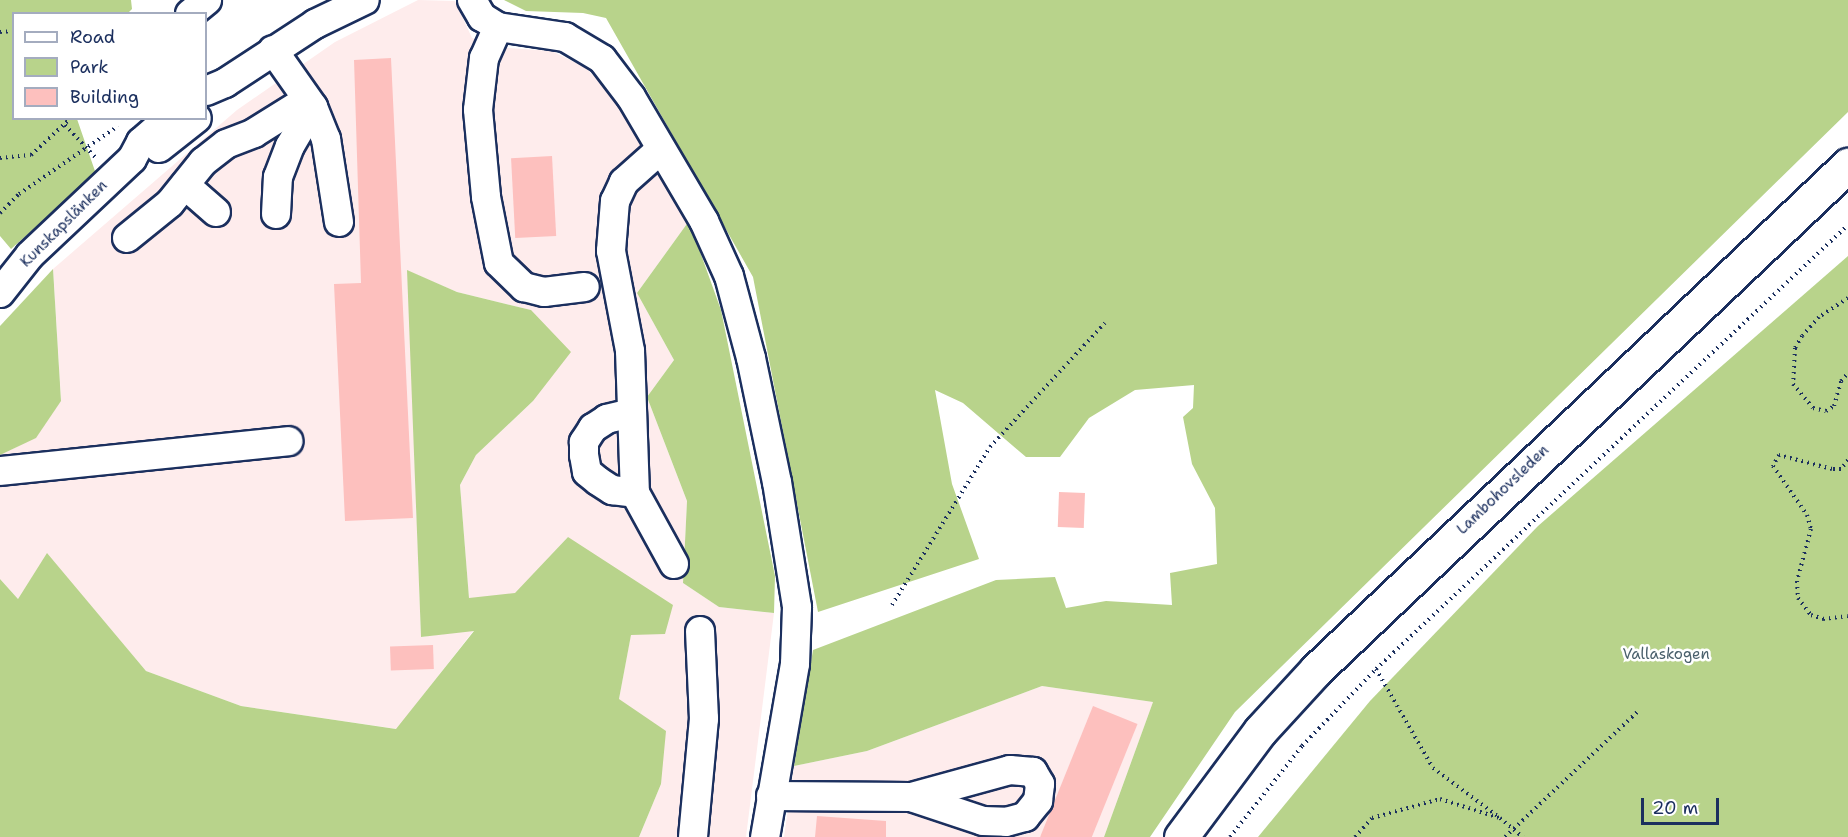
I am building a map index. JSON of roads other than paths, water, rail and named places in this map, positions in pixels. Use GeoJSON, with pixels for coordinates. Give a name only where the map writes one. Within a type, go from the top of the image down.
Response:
{"type":"FeatureCollection","features":[{"type":"Feature","properties":{"kind":"main road","name":"Lambohovsleden"},"geometry":{"type":"LineString","coordinates":[[1181,837],[1260,731],[1316,670],[1848,165]]}},
{"type":"Feature","properties":{"kind":"street"},"geometry":{"type":"LineString","coordinates":[[192,12],[207,0]]}},
{"type":"Feature","properties":{"kind":"street"},"geometry":{"type":"LineString","coordinates":[[207,110],[214,105],[215,87],[273,50],[365,0]]}},
{"type":"Feature","properties":{"kind":"street"},"geometry":{"type":"LineString","coordinates":[[472,0],[482,17],[498,27],[566,37],[585,46],[616,76],[704,221],[729,276],[751,358],[795,581],[795,664],[765,837]]}},
{"type":"Feature","properties":{"kind":"street"},"geometry":{"type":"LineString","coordinates":[[498,27],[484,58],[478,110],[486,197],[499,263],[524,287],[544,292],[585,287]]}},
{"type":"Feature","properties":{"kind":"street"},"geometry":{"type":"LineString","coordinates":[[273,50],[310,103],[333,171],[339,222]]}},
{"type":"Feature","properties":{"kind":"street"},"geometry":{"type":"LineString","coordinates":[[127,238],[170,203],[203,162],[225,144],[254,133],[310,103]]}},
{"type":"Feature","properties":{"kind":"street"},"geometry":{"type":"LineString","coordinates":[[276,214],[278,177],[310,103]]}},
{"type":"Feature","properties":{"kind":"street","name":"Kunskapslänken"},"geometry":{"type":"LineString","coordinates":[[0,293],[30,255],[132,159],[141,141],[167,120]]}},
{"type":"Feature","properties":{"kind":"street","name":"Kunskapslänken"},"geometry":{"type":"LineString","coordinates":[[132,159],[150,155],[194,120]]}},
{"type":"Feature","properties":{"kind":"street"},"geometry":{"type":"LineString","coordinates":[[661,149],[624,182],[615,201],[611,226],[614,275],[630,351],[635,493],[674,564]]}},
{"type":"Feature","properties":{"kind":"street"},"geometry":{"type":"LineString","coordinates":[[185,185],[216,212]]}},
{"type":"Feature","properties":{"kind":"street"},"geometry":{"type":"LineString","coordinates":[[632,414],[607,419],[593,428],[584,442],[584,455],[587,472],[598,481],[612,490],[635,493]]}},
{"type":"Feature","properties":{"kind":"street"},"geometry":{"type":"LineString","coordinates":[[0,471],[288,441]]}},
{"type":"Feature","properties":{"kind":"street"},"geometry":{"type":"LineString","coordinates":[[693,837],[704,719],[700,631]]}},
{"type":"Feature","properties":{"kind":"street"},"geometry":{"type":"LineString","coordinates":[[771,796],[911,797]]}},
{"type":"Feature","properties":{"kind":"park label","name":"Vallaskogen"},"geometry":{"type":"Point","coordinates":[1666,655]}}]}
